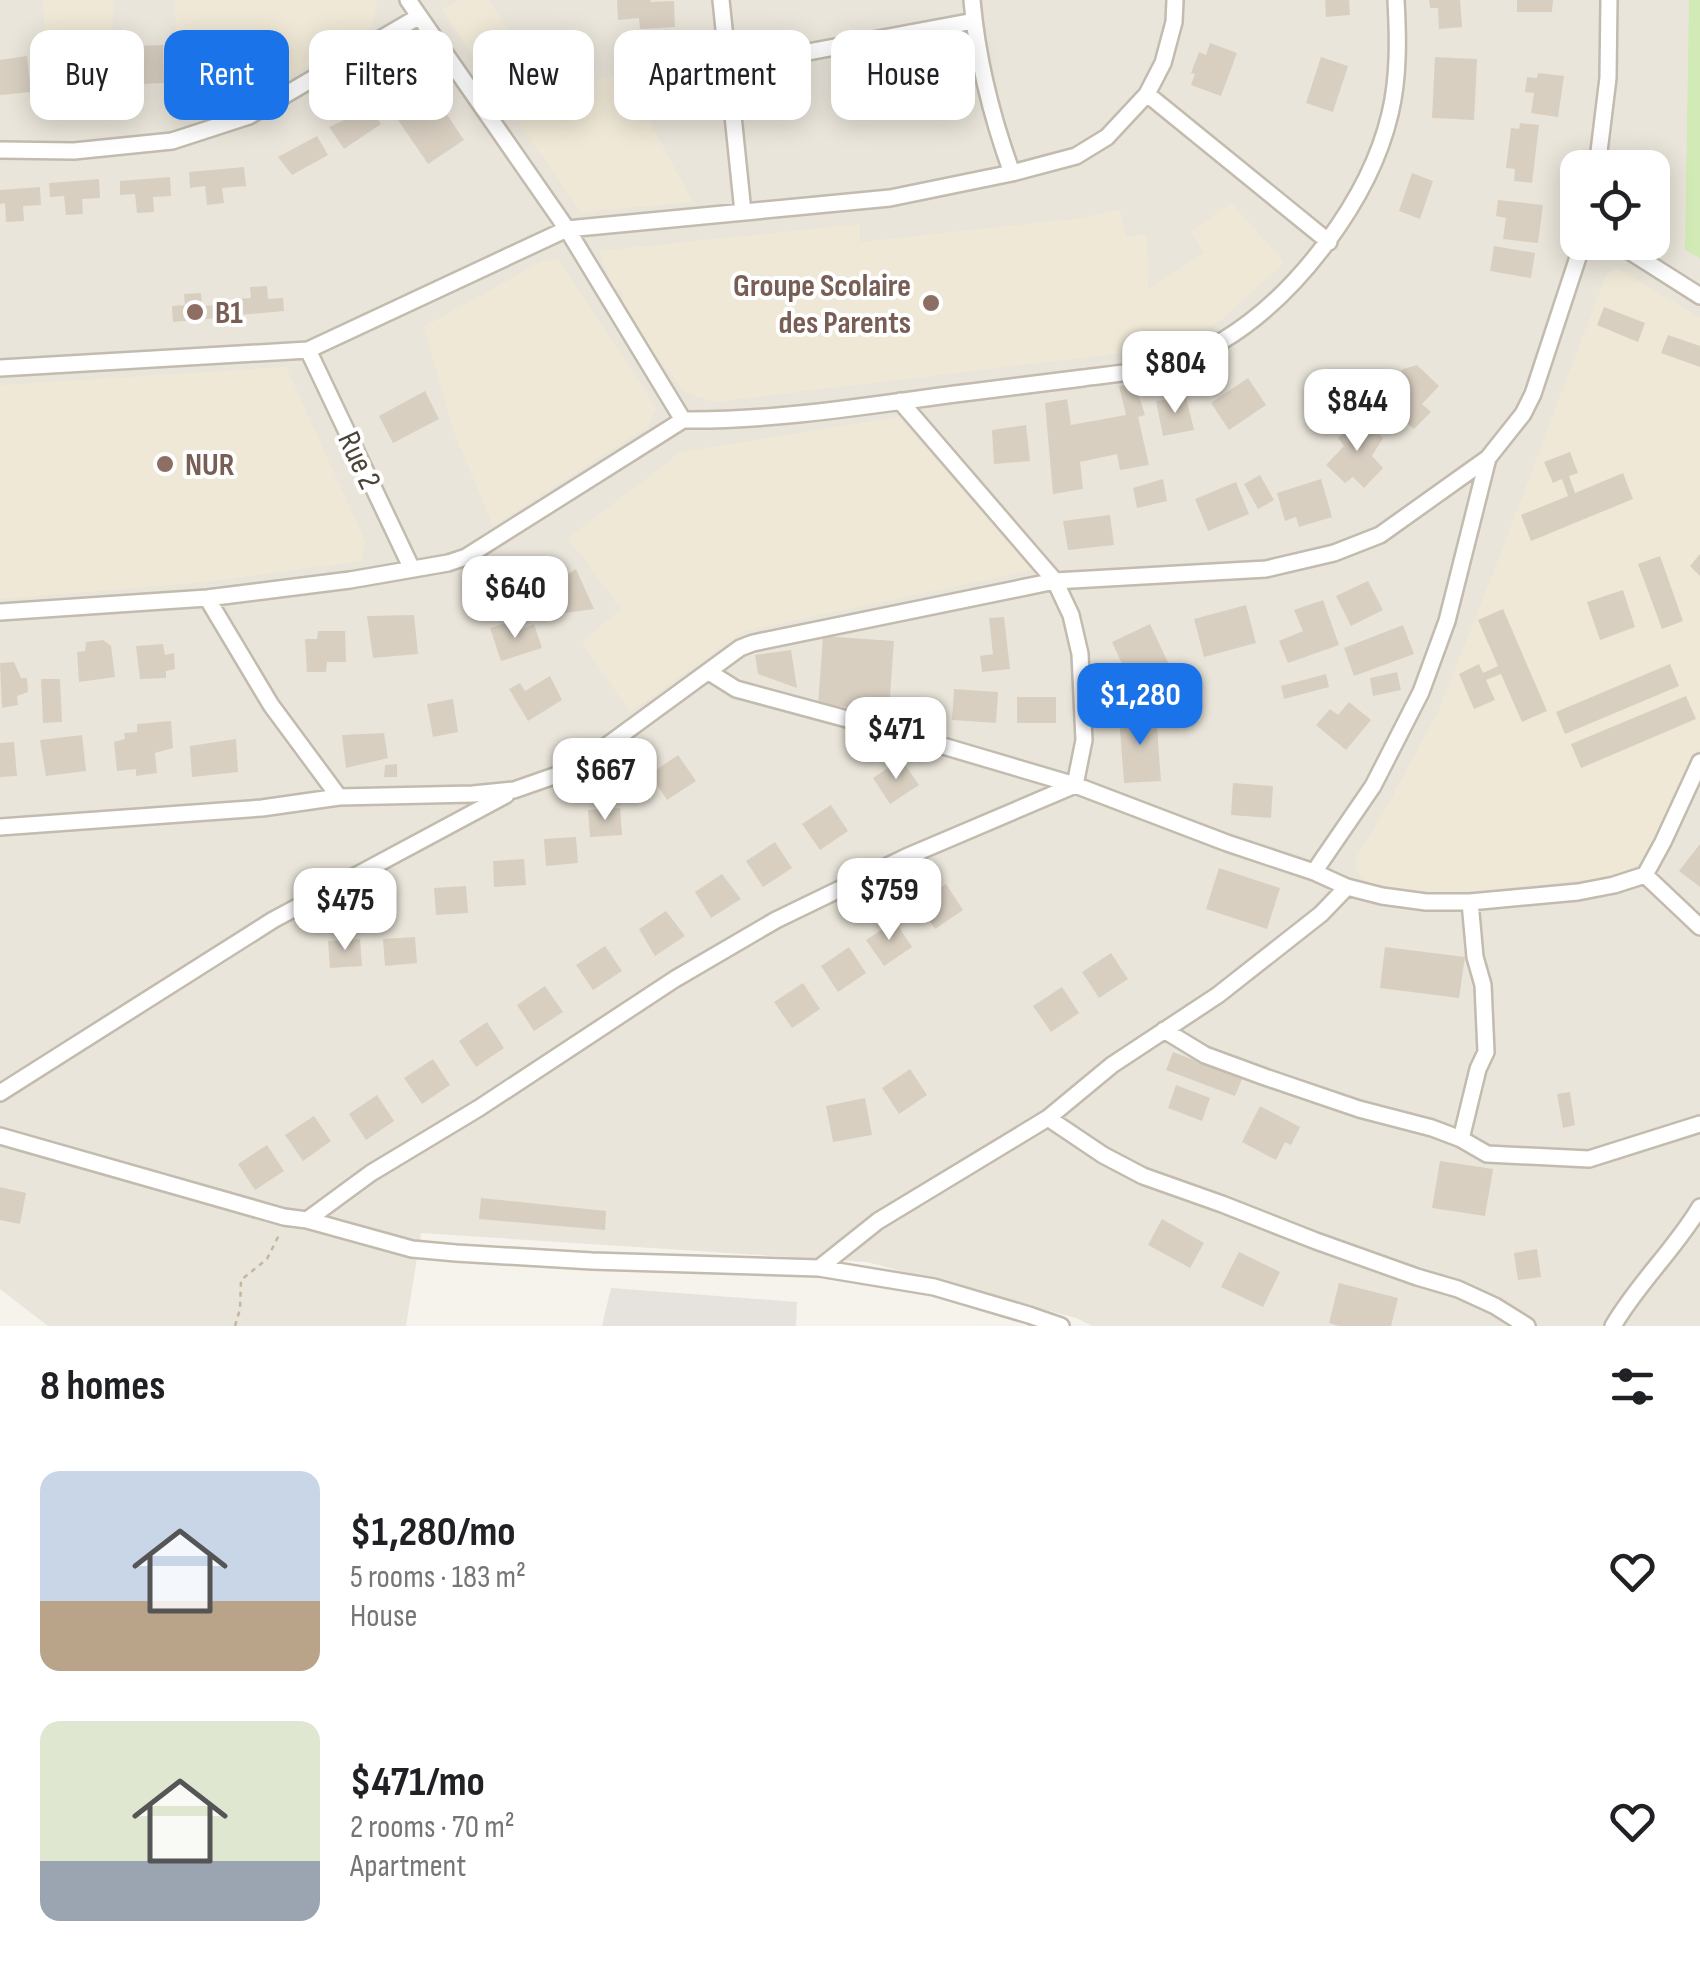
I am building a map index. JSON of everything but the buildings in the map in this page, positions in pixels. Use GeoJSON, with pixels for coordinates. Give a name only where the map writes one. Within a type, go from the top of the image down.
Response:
{"type":"FeatureCollection","features":[{"type":"Feature","properties":{"kind":"street"},"geometry":{"type":"LineString","coordinates":[[408,0],[567,229],[683,420]]}},
{"type":"Feature","properties":{"kind":"street"},"geometry":{"type":"LineString","coordinates":[[721,0],[724,30]]}},
{"type":"Feature","properties":{"kind":"street"},"geometry":{"type":"LineString","coordinates":[[972,0],[998,135],[1012,173]]}},
{"type":"Feature","properties":{"kind":"street"},"geometry":{"type":"LineString","coordinates":[[0,368],[308,350],[567,229],[890,198],[1076,156],[1106,137],[1147,94],[1163,63],[1174,22],[1175,0]]}},
{"type":"Feature","properties":{"kind":"street"},"geometry":{"type":"LineString","coordinates":[[0,612],[207,598],[466,558],[683,420],[900,401],[1124,373],[1170,363],[1221,342],[1277,299],[1329,242],[1350,209],[1390,115],[1396,68],[1396,0]]}},
{"type":"Feature","properties":{"kind":"street"},"geometry":{"type":"LineString","coordinates":[[1599,150],[1608,78],[1608,0]]}},
{"type":"Feature","properties":{"kind":"street"},"geometry":{"type":"LineString","coordinates":[[0,150],[74,151],[172,142],[248,116],[418,17]]}},
{"type":"Feature","properties":{"kind":"street"},"geometry":{"type":"LineString","coordinates":[[811,51],[974,21]]}},
{"type":"Feature","properties":{"kind":"street"},"geometry":{"type":"LineString","coordinates":[[1147,94],[1329,242]]}},
{"type":"Feature","properties":{"kind":"street"},"geometry":{"type":"LineString","coordinates":[[733,120],[742,212]]}},
{"type":"Feature","properties":{"kind":"street"},"geometry":{"type":"LineString","coordinates":[[0,1093],[273,920],[514,790],[583,764],[740,648],[1055,581],[1266,568],[1334,554],[1380,534],[1488,458],[1523,414],[1577,260]]}},
{"type":"Feature","properties":{"kind":"street"},"geometry":{"type":"LineString","coordinates":[[1643,260],[1700,296]]}},
{"type":"Feature","properties":{"kind":"street","name":"Rue 2"},"geometry":{"type":"LineString","coordinates":[[308,350],[412,569]]}},
{"type":"Feature","properties":{"kind":"street"},"geometry":{"type":"LineString","coordinates":[[900,401],[1055,581],[1071,615],[1080,654],[1084,740],[1075,785]]}},
{"type":"Feature","properties":{"kind":"street"},"geometry":{"type":"LineString","coordinates":[[1314,872],[1373,786],[1421,692],[1447,620],[1488,458]]}},
{"type":"Feature","properties":{"kind":"street"},"geometry":{"type":"LineString","coordinates":[[207,598],[271,704],[339,797]]}},
{"type":"Feature","properties":{"kind":"street"},"geometry":{"type":"LineString","coordinates":[[709,672],[736,689],[899,732],[1075,785],[1347,887],[1426,902],[1578,892],[1644,875],[1700,762]]}},
{"type":"Feature","properties":{"kind":"street"},"geometry":{"type":"LineString","coordinates":[[307,1220],[372,1173],[674,980],[776,920],[906,857],[1075,785]]}},
{"type":"Feature","properties":{"kind":"street"},"geometry":{"type":"LineString","coordinates":[[0,826],[262,808],[339,797],[514,790]]}},
{"type":"Feature","properties":{"kind":"street"},"geometry":{"type":"LineString","coordinates":[[1644,875],[1700,926]]}},
{"type":"Feature","properties":{"kind":"street"},"geometry":{"type":"LineString","coordinates":[[820,1268],[878,1221],[1048,1118],[1112,1064],[1218,995],[1321,914],[1347,887]]}},
{"type":"Feature","properties":{"kind":"street"},"geometry":{"type":"LineString","coordinates":[[1460,1139],[1486,1052],[1483,985],[1474,957],[1470,902]]}},
{"type":"Feature","properties":{"kind":"street"},"geometry":{"type":"LineString","coordinates":[[1164,1030],[1205,1055],[1359,1109],[1432,1128],[1487,1154],[1589,1159],[1700,1124]]}},
{"type":"Feature","properties":{"kind":"street"},"geometry":{"type":"LineString","coordinates":[[1048,1118],[1143,1176],[1316,1242],[1458,1288],[1526,1326]]}},
{"type":"Feature","properties":{"kind":"street"},"geometry":{"type":"LineString","coordinates":[[0,1136],[284,1217],[412,1248],[592,1262],[820,1268],[934,1287],[1061,1326]]}},
{"type":"Feature","properties":{"kind":"street"},"geometry":{"type":"LineString","coordinates":[[1613,1326],[1630,1297],[1700,1206]]}},
{"type":"Feature","properties":{"kind":"path"},"geometry":{"type":"LineString","coordinates":[[235,1326],[241,1280],[267,1259],[284,1217]]}},
{"type":"Feature","properties":{"kind":"shaded area"},"geometry":{"type":"Polygon","coordinates":[[[0,0],[1700,0],[1700,1326],[1092,1326],[1076,1318],[867,1262],[421,1233],[406,1326],[48,1326],[0,1289],[0,0]]]}},
{"type":"Feature","properties":{"kind":"shaded area"},"geometry":{"type":"Polygon","coordinates":[[[43,0],[114,0],[112,30],[45,30],[43,0]]]}},
{"type":"Feature","properties":{"kind":"shaded area"},"geometry":{"type":"Polygon","coordinates":[[[174,0],[377,0],[373,26],[366,30],[309,30],[309,65],[289,77],[289,30],[177,30],[174,0]]]}},
{"type":"Feature","properties":{"kind":"shaded area"},"geometry":{"type":"Polygon","coordinates":[[[460,0],[489,0],[509,30],[473,30],[473,56],[441,9],[460,0]]]}},
{"type":"Feature","properties":{"kind":"shaded area"},"geometry":{"type":"Polygon","coordinates":[[[614,75],[614,120],[649,120],[693,202],[580,212],[517,120],[594,120],[594,80],[614,75]]]}},
{"type":"Feature","properties":{"kind":"shaded area","name":"Groupe Scolaire des Parents"},"geometry":{"type":"Polygon","coordinates":[[[1231,203],[1284,262],[1223,319],[1145,360],[1140,351],[714,402],[685,392],[622,312],[623,293],[613,286],[599,251],[860,224],[860,242],[1074,219],[1120,210],[1126,237],[1147,234],[1148,290],[1204,253],[1191,232],[1231,203]]]}},
{"type":"Feature","properties":{"kind":"shaded area"},"geometry":{"type":"Polygon","coordinates":[[[558,259],[656,408],[648,426],[493,526],[453,429],[424,327],[541,262],[558,259]]]}},
{"type":"Feature","properties":{"kind":"shaded area"},"geometry":{"type":"Polygon","coordinates":[[[1617,268],[1700,318],[1700,749],[1655,842],[1641,862],[1621,874],[1444,894],[1384,888],[1365,881],[1357,872],[1357,856],[1440,708],[1606,276],[1617,268]]]}},
{"type":"Feature","properties":{"kind":"shaded area","name":"NUR"},"geometry":{"type":"Polygon","coordinates":[[[286,367],[366,543],[361,561],[196,583],[0,599],[0,385],[286,367]]]}},
{"type":"Feature","properties":{"kind":"shaded area"},"geometry":{"type":"Polygon","coordinates":[[[899,417],[1032,570],[744,631],[630,712],[582,642],[621,609],[568,538],[681,452],[899,417]]]}},
{"type":"Feature","properties":{"kind":"shaded area"},"geometry":{"type":"Polygon","coordinates":[[[611,1288],[797,1302],[796,1326],[602,1326],[611,1288]]]}},
{"type":"Feature","properties":{"kind":"green space"},"geometry":{"type":"Polygon","coordinates":[[[1689,0],[1700,0],[1700,258],[1685,250],[1689,0]]]}},
{"type":"Feature","properties":{"kind":"place","name":"Groupe Scolaire des Parents"},"geometry":{"type":"Point","coordinates":[931,303]}},
{"type":"Feature","properties":{"kind":"place","name":"B1"},"geometry":{"type":"Point","coordinates":[195,312]}},
{"type":"Feature","properties":{"kind":"place","name":"NUR"},"geometry":{"type":"Point","coordinates":[165,464]}}]}
